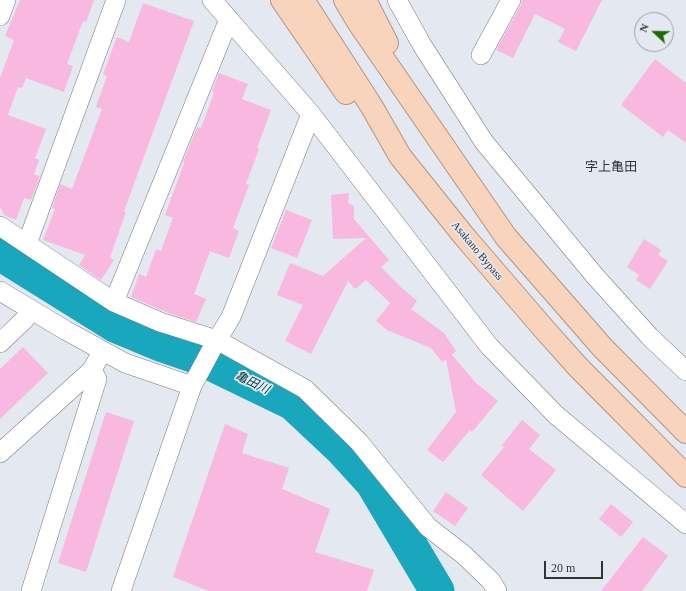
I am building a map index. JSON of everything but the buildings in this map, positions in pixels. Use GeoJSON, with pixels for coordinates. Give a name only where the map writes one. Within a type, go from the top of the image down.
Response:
{"type":"FeatureCollection","features":[{"type":"Feature","properties":{"kind":"highway"},"geometry":{"type":"LineString","coordinates":[[282,0],[360,115],[400,156]]}},
{"type":"Feature","properties":{"kind":"highway","name":"Asakano Bypass"},"geometry":{"type":"LineString","coordinates":[[303,0],[372,107],[400,156],[464,236],[578,366],[686,476]]}},
{"type":"Feature","properties":{"kind":"highway"},"geometry":{"type":"LineString","coordinates":[[345,0],[506,237],[602,347],[686,432]]}},
{"type":"Feature","properties":{"kind":"highway"},"geometry":{"type":"LineString","coordinates":[[364,0],[433,131]]}},
{"type":"Feature","properties":{"kind":"street"},"geometry":{"type":"LineString","coordinates":[[0,16],[6,0]]}},
{"type":"Feature","properties":{"kind":"street"},"geometry":{"type":"LineString","coordinates":[[27,244],[116,0]]}},
{"type":"Feature","properties":{"kind":"street"},"geometry":{"type":"LineString","coordinates":[[212,0],[311,114],[488,346],[556,415],[686,524]]}},
{"type":"Feature","properties":{"kind":"street"},"geometry":{"type":"LineString","coordinates":[[397,0],[422,45],[484,142],[595,276],[650,337],[686,371]]}},
{"type":"Feature","properties":{"kind":"street"},"geometry":{"type":"LineString","coordinates":[[481,55],[511,0]]}},
{"type":"Feature","properties":{"kind":"street"},"geometry":{"type":"LineString","coordinates":[[114,302],[229,19]]}},
{"type":"Feature","properties":{"kind":"street"},"geometry":{"type":"LineString","coordinates":[[121,591],[192,386],[231,317],[311,114]]}},
{"type":"Feature","properties":{"kind":"street"},"geometry":{"type":"LineString","coordinates":[[0,226],[114,302],[160,322],[215,343],[305,389],[359,442],[428,527],[464,555],[491,581],[498,591]]}},
{"type":"Feature","properties":{"kind":"street"},"geometry":{"type":"LineString","coordinates":[[0,291],[65,330],[125,363],[192,386]]}},
{"type":"Feature","properties":{"kind":"street"},"geometry":{"type":"LineString","coordinates":[[0,343],[24,320],[32,310]]}},
{"type":"Feature","properties":{"kind":"street"},"geometry":{"type":"LineString","coordinates":[[0,453],[92,370],[103,350]]}},
{"type":"Feature","properties":{"kind":"street"},"geometry":{"type":"LineString","coordinates":[[31,591],[97,379],[92,370]]}},
{"type":"Feature","properties":{"kind":"waterway","name":"亀田川"},"geometry":{"type":"LineString","coordinates":[[0,253],[115,325],[163,345],[198,357],[293,403],[341,448],[373,483],[437,591]]}},
{"type":"Feature","properties":{"kind":"district","name":"字上亀田"},"geometry":{"type":"Point","coordinates":[611,168]}}]}
